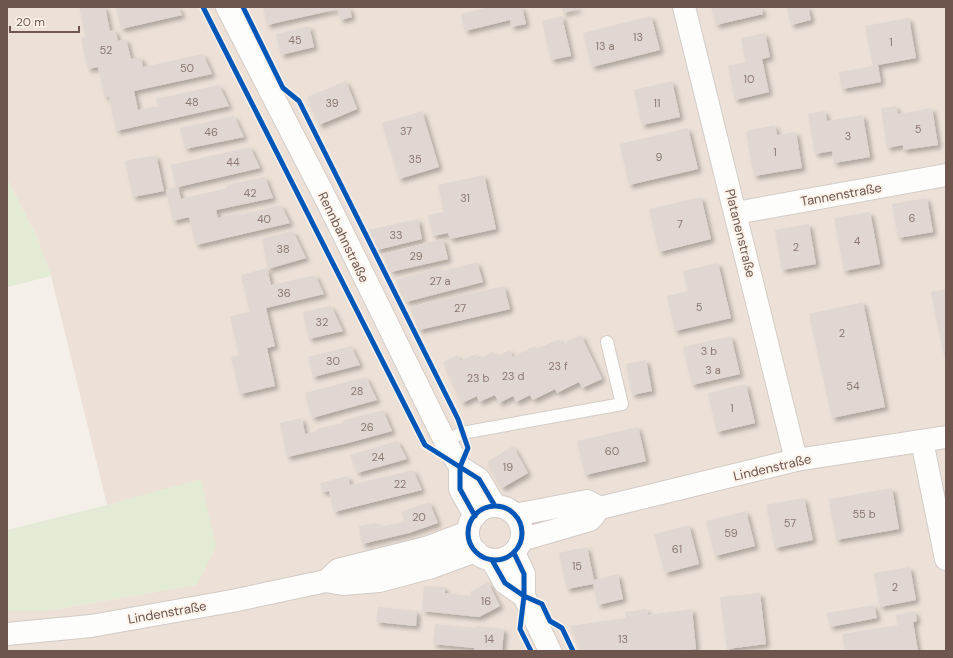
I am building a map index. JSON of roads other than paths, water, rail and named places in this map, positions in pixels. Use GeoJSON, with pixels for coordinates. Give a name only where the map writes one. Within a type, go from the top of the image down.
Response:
{"type":"FeatureCollection","features":[{"type":"Feature","properties":{"kind":"street","name":"Rennbahnstraße"},"geometry":{"type":"LineString","coordinates":[[226,7],[328,203],[444,440],[460,467],[479,479],[495,506]]}},
{"type":"Feature","properties":{"kind":"street","name":"Platanenstraße"},"geometry":{"type":"LineString","coordinates":[[684,7],[796,460]]}},
{"type":"Feature","properties":{"kind":"street","name":"Tannenstraße"},"geometry":{"type":"LineString","coordinates":[[736,213],[946,175]]}},
{"type":"Feature","properties":{"kind":"street","name":"Lindenstraße"},"geometry":{"type":"LineString","coordinates":[[7,634],[91,626],[232,601],[326,581],[338,570],[426,548],[478,540],[500,559],[518,546],[590,520],[600,508],[796,460],[946,437]]}},
{"type":"Feature","properties":{"kind":"street"},"geometry":{"type":"LineString","coordinates":[[922,441],[946,559]]}},
{"type":"Feature","properties":{"kind":"street"},"geometry":{"type":"LineString","coordinates":[[460,467],[460,489],[478,540],[505,583],[524,596]]}},
{"type":"Feature","properties":{"kind":"street"},"geometry":{"type":"LineString","coordinates":[[515,515],[587,501],[600,508]]}},
{"type":"Feature","properties":{"kind":"street","name":"Lindenstraße"},"geometry":{"type":"LineString","coordinates":[[478,540],[481,510],[495,506]]}},
{"type":"Feature","properties":{"kind":"street"},"geometry":{"type":"LineString","coordinates":[[495,506],[503,507],[515,515],[520,522],[522,531],[518,546],[524,574],[524,596],[550,651]]}},
{"type":"Feature","properties":{"kind":"lane"},"geometry":{"type":"LineString","coordinates":[[444,440],[462,433],[622,404],[607,342]]}}]}
